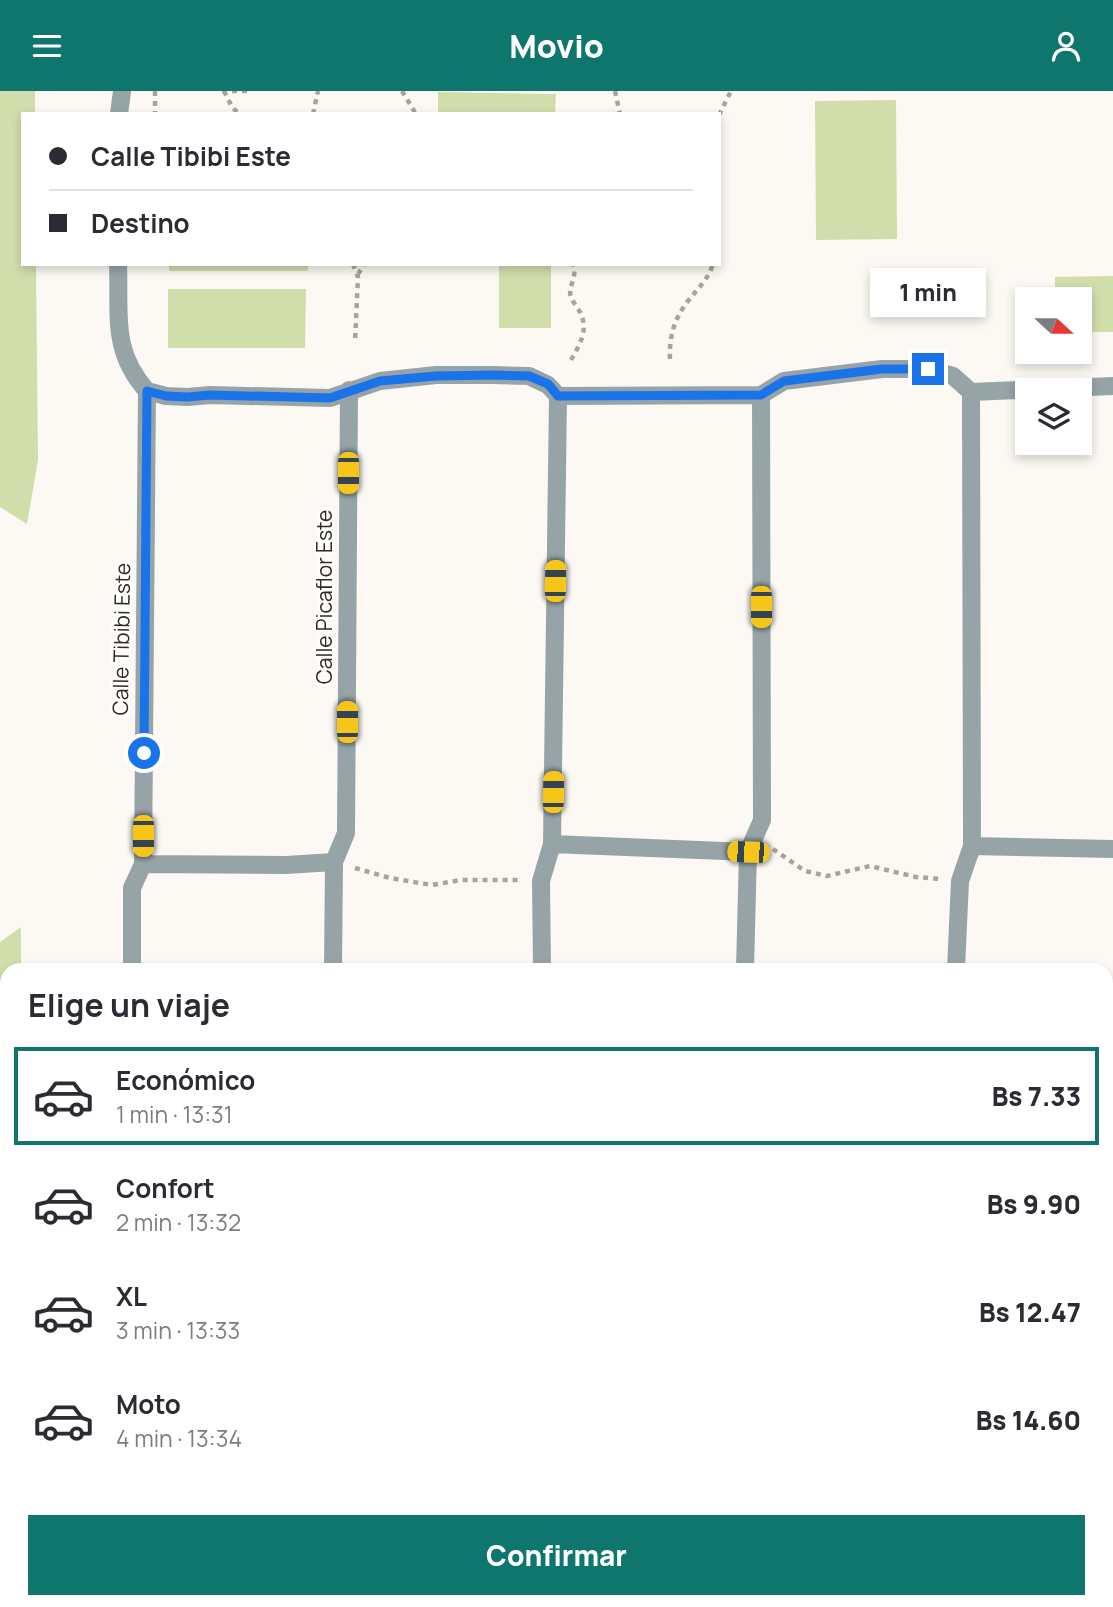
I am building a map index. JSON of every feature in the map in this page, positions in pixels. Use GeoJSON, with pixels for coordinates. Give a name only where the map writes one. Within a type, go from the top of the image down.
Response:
{"type":"FeatureCollection","features":[{"type":"Feature","properties":{"kind":"street"},"geometry":{"type":"LineString","coordinates":[[119,112],[122,91]]}},
{"type":"Feature","properties":{"kind":"street"},"geometry":{"type":"LineString","coordinates":[[118,266],[120,344],[133,375],[147,391],[166,396],[188,397],[209,395],[330,398],[380,381],[494,375],[529,376],[548,384],[558,396],[552,845],[541,881],[542,963]]}},
{"type":"Feature","properties":{"kind":"street"},"geometry":{"type":"LineString","coordinates":[[558,396],[761,395],[784,381],[882,369],[928,369],[953,376],[971,392],[1113,386]]}},
{"type":"Feature","properties":{"kind":"street","name":"Calle Picaflor Este"},"geometry":{"type":"LineString","coordinates":[[333,963],[334,862],[346,832],[349,390]]}},
{"type":"Feature","properties":{"kind":"street","name":"Calle Tibibi Este"},"geometry":{"type":"LineString","coordinates":[[132,963],[132,888],[143,864],[147,391]]}},
{"type":"Feature","properties":{"kind":"street"},"geometry":{"type":"LineString","coordinates":[[956,963],[960,881],[972,846],[971,392]]}},
{"type":"Feature","properties":{"kind":"street"},"geometry":{"type":"LineString","coordinates":[[745,963],[751,844],[762,820],[761,395]]}},
{"type":"Feature","properties":{"kind":"street"},"geometry":{"type":"LineString","coordinates":[[552,845],[751,844]]}},
{"type":"Feature","properties":{"kind":"street"},"geometry":{"type":"LineString","coordinates":[[972,846],[1113,849]]}},
{"type":"Feature","properties":{"kind":"street"},"geometry":{"type":"LineString","coordinates":[[143,864],[286,865],[334,862]]}},
{"type":"Feature","properties":{"kind":"path"},"geometry":{"type":"LineString","coordinates":[[155,91],[155,112]]}},
{"type":"Feature","properties":{"kind":"path"},"geometry":{"type":"LineString","coordinates":[[237,112],[223,91],[251,91]]}},
{"type":"Feature","properties":{"kind":"path"},"geometry":{"type":"LineString","coordinates":[[313,112],[318,91]]}},
{"type":"Feature","properties":{"kind":"path"},"geometry":{"type":"LineString","coordinates":[[402,91],[415,112]]}},
{"type":"Feature","properties":{"kind":"path"},"geometry":{"type":"LineString","coordinates":[[615,91],[620,112]]}},
{"type":"Feature","properties":{"kind":"path"},"geometry":{"type":"LineString","coordinates":[[721,112],[732,91]]}},
{"type":"Feature","properties":{"kind":"path"},"geometry":{"type":"LineString","coordinates":[[354,266],[357,275],[355,342]]}},
{"type":"Feature","properties":{"kind":"path"},"geometry":{"type":"LineString","coordinates":[[357,275],[364,266]]}},
{"type":"Feature","properties":{"kind":"path"},"geometry":{"type":"LineString","coordinates":[[571,360],[580,344],[584,328],[583,318],[571,297],[574,266]]}},
{"type":"Feature","properties":{"kind":"path"},"geometry":{"type":"LineString","coordinates":[[670,359],[670,343],[676,321],[687,302],[709,277],[712,266]]}},
{"type":"Feature","properties":{"kind":"path"},"geometry":{"type":"LineString","coordinates":[[751,844],[805,871],[827,876],[870,866],[916,877],[960,881]]}},
{"type":"Feature","properties":{"kind":"path"},"geometry":{"type":"LineString","coordinates":[[334,862],[390,878],[432,885],[461,880],[541,881]]}},
{"type":"Feature","properties":{"kind":"green space"},"geometry":{"type":"Polygon","coordinates":[[[0,91],[35,91],[35,112],[21,112],[21,266],[36,266],[38,460],[27,524],[0,507],[0,91]]]}},
{"type":"Feature","properties":{"kind":"green space"},"geometry":{"type":"Polygon","coordinates":[[[438,92],[556,94],[555,112],[438,112],[438,92]]]}},
{"type":"Feature","properties":{"kind":"green space"},"geometry":{"type":"Polygon","coordinates":[[[896,100],[897,239],[816,240],[815,101],[896,100]]]}},
{"type":"Feature","properties":{"kind":"green space"},"geometry":{"type":"Polygon","coordinates":[[[169,266],[308,266],[308,271],[169,271],[169,266]]]}},
{"type":"Feature","properties":{"kind":"green space"},"geometry":{"type":"Polygon","coordinates":[[[499,266],[551,266],[551,328],[499,328],[499,266]]]}},
{"type":"Feature","properties":{"kind":"green space"},"geometry":{"type":"Polygon","coordinates":[[[1113,276],[1113,332],[1092,332],[1092,287],[1055,287],[1055,277],[1113,276]]]}},
{"type":"Feature","properties":{"kind":"green space"},"geometry":{"type":"Polygon","coordinates":[[[168,289],[306,289],[305,348],[168,348],[168,289]]]}},
{"type":"Feature","properties":{"kind":"green space"},"geometry":{"type":"Polygon","coordinates":[[[21,927],[21,963],[0,963],[0,942],[21,927]]]}},
{"type":"Feature","properties":{"kind":"route"},"geometry":{"type":"LineString","coordinates":[[144,753],[147,391],[166,396],[188,397],[209,395],[330,398],[380,381],[494,375],[529,376],[548,384],[558,396],[761,395],[784,381],[882,369],[928,369]]}}]}
